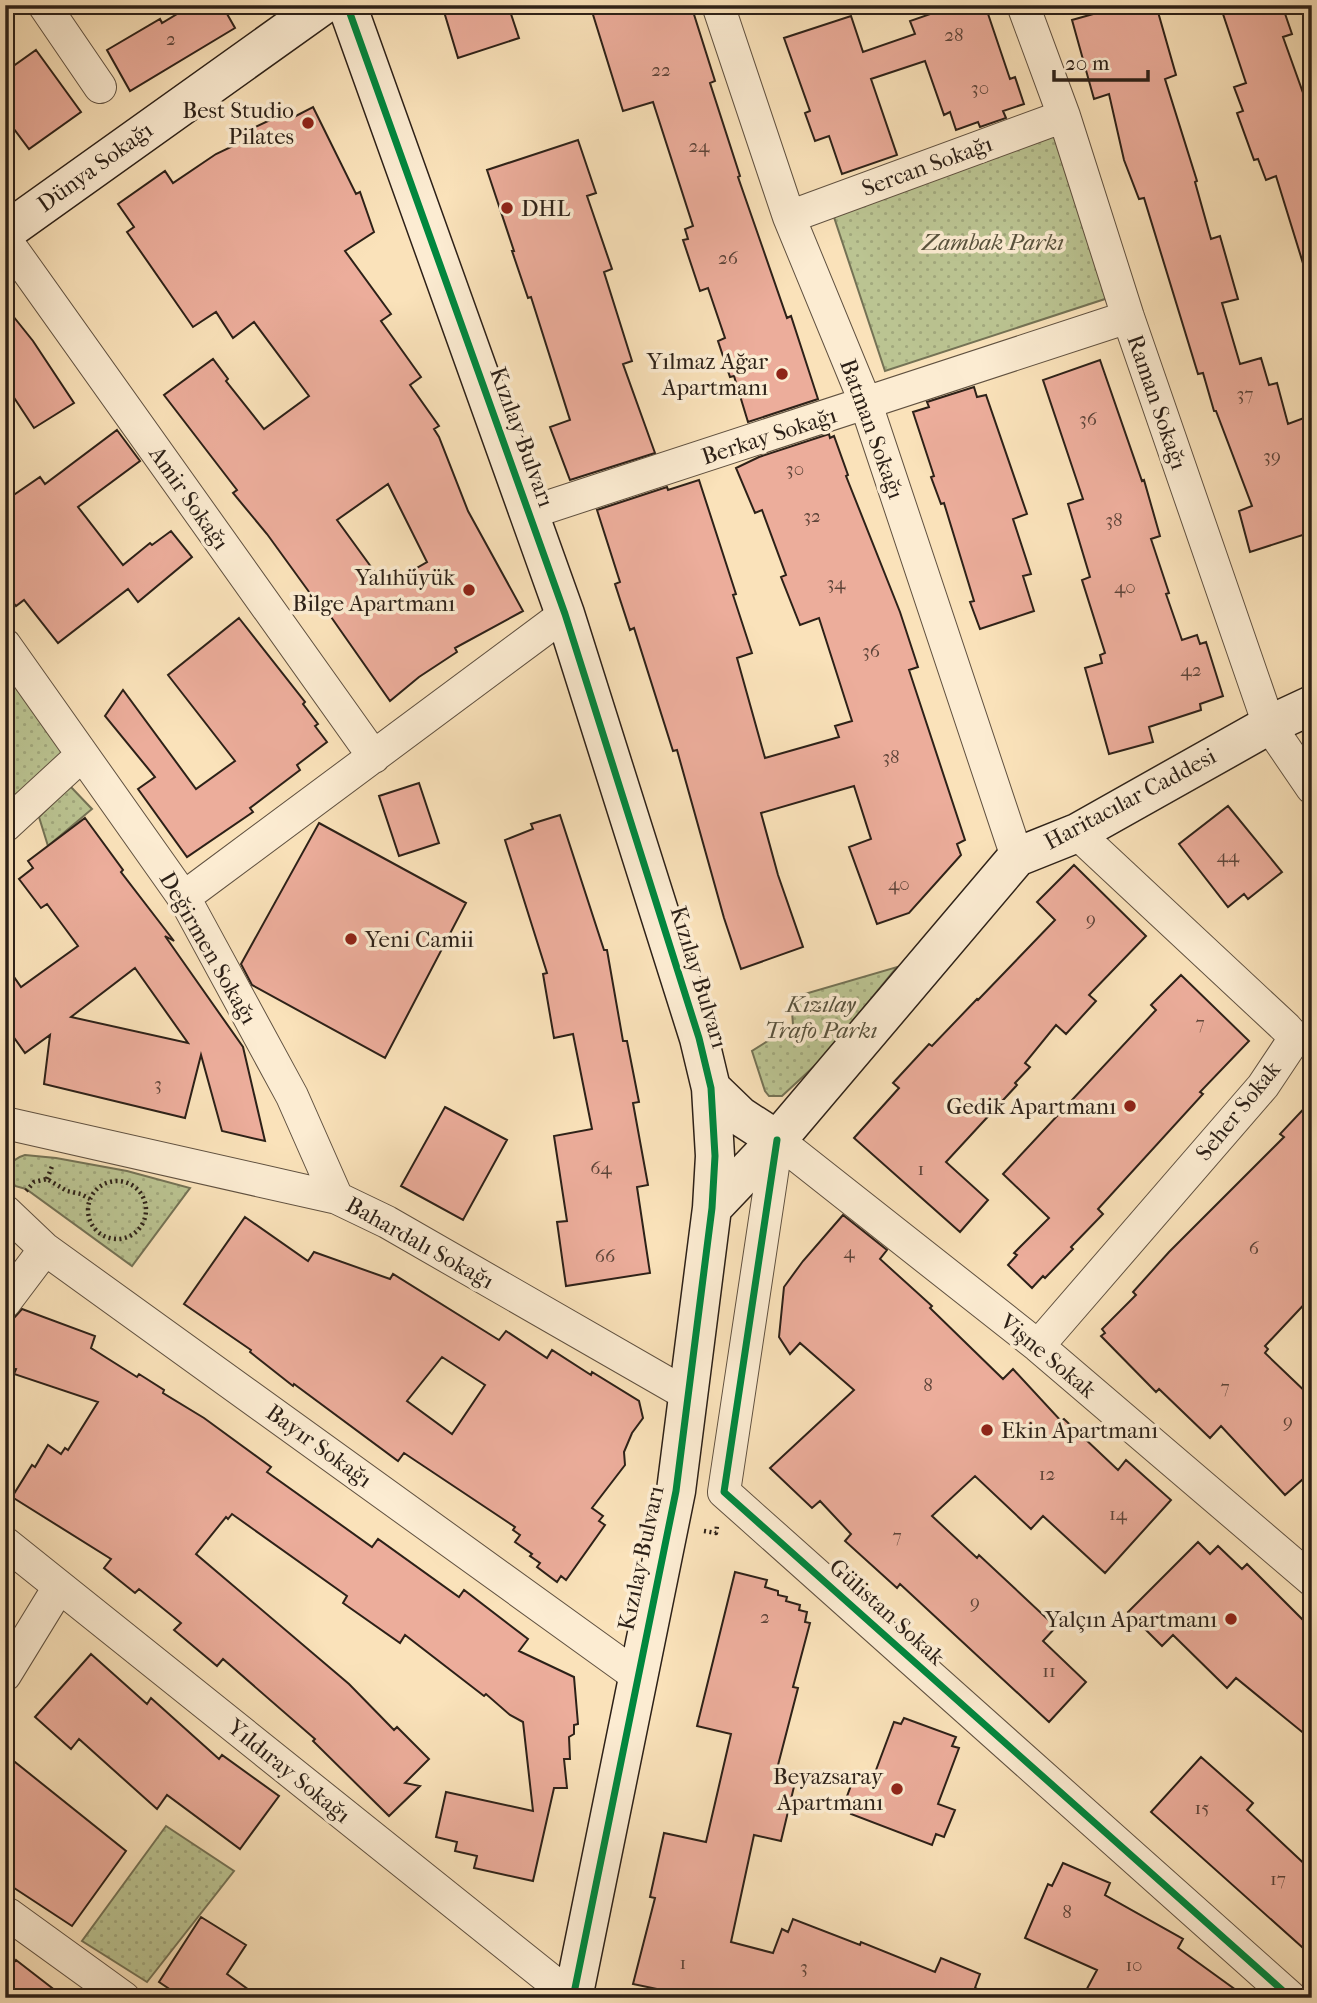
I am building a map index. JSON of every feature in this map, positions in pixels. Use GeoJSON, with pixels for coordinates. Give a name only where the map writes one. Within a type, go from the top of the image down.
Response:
{"type":"FeatureCollection","features":[{"type":"Feature","properties":{"kind":"street"},"geometry":{"type":"LineString","coordinates":[[44,5],[100,86]]}},
{"type":"Feature","properties":{"kind":"street","name":"Dünya Sokağı"},"geometry":{"type":"LineString","coordinates":[[8,226],[323,5]]}},
{"type":"Feature","properties":{"kind":"street","name":"Kızılay Bulvarı"},"geometry":{"type":"LineString","coordinates":[[347,5],[565,614],[691,1012],[711,1088],[715,1156],[712,1208],[676,1491],[573,1998]]}},
{"type":"Feature","properties":{"kind":"street","name":"Batman Sokağı"},"geometry":{"type":"LineString","coordinates":[[719,5],[789,217],[866,404],[1017,857]]}},
{"type":"Feature","properties":{"kind":"street","name":"Raman Sokağı"},"geometry":{"type":"LineString","coordinates":[[1023,5],[1064,116],[1128,317],[1269,725],[1312,788]]}},
{"type":"Feature","properties":{"kind":"street","name":"Sercan Sokağı"},"geometry":{"type":"LineString","coordinates":[[789,217],[1064,116]]}},
{"type":"Feature","properties":{"kind":"street","name":"Amir Sokağı"},"geometry":{"type":"LineString","coordinates":[[8,226],[374,757]]}},
{"type":"Feature","properties":{"kind":"street","name":"Berkay Sokağı"},"geometry":{"type":"LineString","coordinates":[[529,513],[1128,317]]}},
{"type":"Feature","properties":{"kind":"street"},"geometry":{"type":"LineString","coordinates":[[184,898],[565,614]]}},
{"type":"Feature","properties":{"kind":"street","name":"Değirmen Sokağı"},"geometry":{"type":"LineString","coordinates":[[5,645],[184,898],[292,1096],[337,1198]]}},
{"type":"Feature","properties":{"kind":"street","name":"Haritacılar Caddesi"},"geometry":{"type":"LineString","coordinates":[[712,1208],[777,1140],[1017,857],[1076,833],[1269,725],[1312,705]]}},
{"type":"Feature","properties":{"kind":"street"},"geometry":{"type":"LineString","coordinates":[[5,826],[82,755]]}},
{"type":"Feature","properties":{"kind":"street","name":"Seher Sokak"},"geometry":{"type":"LineString","coordinates":[[1038,1346],[1263,1086],[1295,1038],[1076,833]]}},
{"type":"Feature","properties":{"kind":"street"},"geometry":{"type":"LineString","coordinates":[[711,1088],[740,1116],[777,1140]]}},
{"type":"Feature","properties":{"kind":"street","name":"Bahardalı Sokağı"},"geometry":{"type":"LineString","coordinates":[[5,1123],[337,1198],[387,1222],[688,1395]]}},
{"type":"Feature","properties":{"kind":"street"},"geometry":{"type":"LineString","coordinates":[[715,1156],[777,1140]]}},
{"type":"Feature","properties":{"kind":"street","name":"Vişne Sokak"},"geometry":{"type":"LineString","coordinates":[[777,1140],[1038,1346],[1312,1580]]}},
{"type":"Feature","properties":{"kind":"street","name":"Gülistan Sokak"},"geometry":{"type":"LineString","coordinates":[[777,1140],[724,1492],[1291,1998]]}},
{"type":"Feature","properties":{"kind":"street","name":"Bayır Sokağı"},"geometry":{"type":"LineString","coordinates":[[5,1211],[45,1249],[637,1676]]}},
{"type":"Feature","properties":{"kind":"street"},"geometry":{"type":"LineString","coordinates":[[5,1302],[45,1249]]}},
{"type":"Feature","properties":{"kind":"street","name":"Yıldıray Sokağı"},"geometry":{"type":"LineString","coordinates":[[5,1543],[573,1998]]}},
{"type":"Feature","properties":{"kind":"street"},"geometry":{"type":"LineString","coordinates":[[5,1675],[59,1587]]}},
{"type":"Feature","properties":{"kind":"street"},"geometry":{"type":"LineString","coordinates":[[5,1917],[8,1914],[104,1972],[124,1998]]}},
{"type":"Feature","properties":{"kind":"path"},"geometry":{"type":"LineString","coordinates":[[5,1211],[34,1182],[47,1179],[90,1199]]}},
{"type":"Feature","properties":{"kind":"path"},"geometry":{"type":"LineString","coordinates":[[121,1181],[138,1189],[143,1197],[146,1215],[142,1224],[131,1235],[108,1238],[100,1234],[91,1222],[88,1215],[90,1199],[103,1185],[121,1181]]}},
{"type":"Feature","properties":{"kind":"green space","name":"Zambak Parkı"},"geometry":{"type":"Polygon","coordinates":[[[1052,126],[1108,298],[885,371],[830,205],[1052,126]]]}},
{"type":"Feature","properties":{"kind":"green space"},"geometry":{"type":"Polygon","coordinates":[[[5,662],[69,753],[5,812],[5,662]]]}},
{"type":"Feature","properties":{"kind":"green space"},"geometry":{"type":"Polygon","coordinates":[[[70,786],[92,809],[48,846],[39,817],[70,786]]]}},
{"type":"Feature","properties":{"kind":"green space","name":"Kızılay Trafo Parkı"},"geometry":{"type":"Polygon","coordinates":[[[897,967],[822,1059],[782,1096],[769,1096],[752,1051],[793,1025],[791,998],[897,967]]]}},
{"type":"Feature","properties":{"kind":"green space"},"geometry":{"type":"Polygon","coordinates":[[[25,1155],[127,1171],[190,1188],[132,1266],[26,1189],[15,1186],[11,1176],[12,1163],[25,1155]]]}},
{"type":"Feature","properties":{"kind":"green space"},"geometry":{"type":"Polygon","coordinates":[[[166,1826],[234,1871],[147,1982],[82,1941],[166,1826]]]}},
{"type":"Feature","properties":{"kind":"building"},"geometry":{"type":"Polygon","coordinates":[[[192,5],[222,5],[235,28],[130,91],[107,50],[160,19],[162,23],[192,5]]]}},
{"type":"Feature","properties":{"kind":"building"},"geometry":{"type":"Polygon","coordinates":[[[442,5],[508,5],[519,38],[458,58],[442,5]]]}},
{"type":"Feature","properties":{"kind":"building"},"geometry":{"type":"Polygon","coordinates":[[[590,5],[691,5],[715,81],[710,83],[740,176],[738,177],[787,318],[791,316],[818,399],[748,422],[734,376],[730,377],[718,341],[725,338],[708,288],[700,291],[683,240],[688,239],[685,229],[693,226],[653,102],[623,111],[590,5]]]}},
{"type":"Feature","properties":{"kind":"building"},"geometry":{"type":"Polygon","coordinates":[[[956,5],[985,5],[1010,79],[1015,77],[1024,104],[1003,111],[1006,118],[980,127],[978,122],[956,130],[950,112],[944,115],[925,61],[871,79],[897,155],[842,174],[829,136],[815,141],[805,113],[810,111],[784,38],[851,16],[863,52],[915,34],[910,21],[956,5]]]}},
{"type":"Feature","properties":{"kind":"building"},"geometry":{"type":"Polygon","coordinates":[[[1125,5],[1156,5],[1176,75],[1165,79],[1197,181],[1195,182],[1211,239],[1220,236],[1238,299],[1222,303],[1240,364],[1261,358],[1269,385],[1277,383],[1288,424],[1312,415],[1312,532],[1250,552],[1239,511],[1252,506],[1214,411],[1203,373],[1198,374],[1144,198],[1139,199],[1124,160],[1109,94],[1094,99],[1072,20],[1125,5]]]}},
{"type":"Feature","properties":{"kind":"building"},"geometry":{"type":"Polygon","coordinates":[[[1220,5],[1282,5],[1292,34],[1283,37],[1312,118],[1312,272],[1306,273],[1276,176],[1266,180],[1258,159],[1254,160],[1237,113],[1243,111],[1234,87],[1246,83],[1220,5]]]}},
{"type":"Feature","properties":{"kind":"building"},"geometry":{"type":"Polygon","coordinates":[[[36,50],[81,112],[29,149],[5,117],[5,72],[36,50]]]}},
{"type":"Feature","properties":{"kind":"building"},"geometry":{"type":"Polygon","coordinates":[[[313,107],[356,194],[360,192],[374,232],[345,251],[391,314],[381,321],[421,377],[410,385],[439,426],[434,429],[468,511],[523,611],[455,648],[457,652],[419,677],[390,701],[315,594],[312,596],[233,493],[237,490],[164,395],[213,359],[228,379],[226,381],[264,429],[309,396],[254,322],[233,338],[216,312],[193,327],[127,232],[134,227],[118,204],[165,171],[173,183],[216,154],[254,136],[251,129],[287,112],[290,119],[313,107]],[[388,484],[337,520],[385,586],[427,562],[388,484]]]}},
{"type":"Feature","properties":{"kind":"building"},"geometry":{"type":"Polygon","coordinates":[[[578,140],[596,193],[587,196],[612,269],[604,272],[632,361],[623,364],[655,453],[570,480],[550,427],[570,420],[487,170],[578,140]]]}},
{"type":"Feature","properties":{"kind":"building"},"geometry":{"type":"Polygon","coordinates":[[[5,306],[33,341],[74,403],[34,428],[5,384],[5,306]]]}},
{"type":"Feature","properties":{"kind":"building"},"geometry":{"type":"Polygon","coordinates":[[[1100,360],[1142,481],[1144,480],[1160,536],[1151,539],[1182,640],[1197,635],[1200,644],[1206,642],[1223,696],[1200,704],[1201,710],[1149,727],[1153,742],[1109,754],[1085,668],[1102,663],[1100,655],[1105,653],[1082,580],[1090,577],[1068,504],[1083,499],[1043,380],[1100,360]]]}},
{"type":"Feature","properties":{"kind":"building"},"geometry":{"type":"Polygon","coordinates":[[[974,387],[977,397],[986,395],[1027,514],[1013,519],[1031,574],[1023,576],[1034,611],[980,629],[970,602],[974,601],[944,503],[941,504],[931,477],[934,476],[913,412],[929,407],[927,402],[974,387]]]}},
{"type":"Feature","properties":{"kind":"building"},"geometry":{"type":"Polygon","coordinates":[[[117,430],[140,461],[78,507],[123,565],[150,543],[152,545],[171,531],[192,557],[138,602],[128,589],[58,643],[24,600],[16,606],[5,592],[5,501],[40,477],[45,484],[117,430]]]}},
{"type":"Feature","properties":{"kind":"building"},"geometry":{"type":"Polygon","coordinates":[[[829,434],[830,438],[834,436],[848,475],[846,476],[900,612],[918,667],[909,670],[965,840],[957,844],[961,855],[909,913],[877,924],[849,847],[871,839],[854,786],[761,813],[778,875],[803,947],[741,969],[677,750],[673,751],[634,628],[630,630],[615,584],[620,582],[597,510],[667,487],[668,490],[699,480],[752,653],[737,658],[765,758],[839,737],[835,726],[852,721],[819,618],[800,625],[781,577],[786,575],[762,510],[755,513],[736,468],[759,457],[829,434]]]}},
{"type":"Feature","properties":{"kind":"building"},"geometry":{"type":"Polygon","coordinates":[[[239,618],[305,702],[303,704],[318,724],[315,726],[327,742],[297,765],[300,770],[250,808],[253,812],[187,857],[138,789],[155,777],[105,716],[123,690],[196,789],[235,761],[168,675],[239,618]]]}},
{"type":"Feature","properties":{"kind":"building"},"geometry":{"type":"Polygon","coordinates":[[[419,783],[439,843],[399,856],[379,796],[419,783]]]}},
{"type":"Feature","properties":{"kind":"building"},"geometry":{"type":"Polygon","coordinates":[[[1228,806],[1282,872],[1248,899],[1244,894],[1228,907],[1179,844],[1228,806]]]}},
{"type":"Feature","properties":{"kind":"building"},"geometry":{"type":"Polygon","coordinates":[[[560,815],[604,950],[607,950],[623,1041],[627,1041],[639,1102],[633,1103],[648,1185],[637,1187],[650,1273],[566,1286],[557,1222],[567,1221],[554,1136],[592,1129],[573,1034],[554,1038],[543,974],[547,973],[505,840],[533,829],[531,824],[560,815]]]}},
{"type":"Feature","properties":{"kind":"building"},"geometry":{"type":"Polygon","coordinates":[[[85,818],[123,870],[121,872],[174,941],[165,936],[243,1047],[265,1141],[222,1131],[201,1055],[185,1118],[44,1084],[50,1035],[25,1053],[5,1025],[5,964],[21,987],[78,946],[47,904],[41,908],[19,879],[33,868],[28,861],[85,818]],[[135,968],[71,1017],[188,1043],[135,968]]]}},
{"type":"Feature","properties":{"kind":"building","name":"Yeni Camii"},"geometry":{"type":"Polygon","coordinates":[[[319,823],[466,903],[385,1058],[252,985],[241,964],[319,823]]]}},
{"type":"Feature","properties":{"kind":"building"},"geometry":{"type":"Polygon","coordinates":[[[1074,865],[1146,936],[1089,995],[1096,1001],[1066,1034],[1056,1025],[1025,1063],[1030,1067],[1015,1083],[1017,1085],[946,1162],[988,1200],[960,1232],[854,1138],[899,1088],[893,1083],[1055,920],[1037,902],[1074,865]]]}},
{"type":"Feature","properties":{"kind":"building"},"geometry":{"type":"Polygon","coordinates":[[[1181,975],[1249,1041],[1200,1092],[1203,1094],[1098,1209],[1103,1214],[1071,1247],[1073,1249],[1032,1288],[1008,1265],[1017,1255],[1014,1253],[1049,1218],[1003,1174],[1156,1010],[1151,1005],[1181,975]]]}},
{"type":"Feature","properties":{"kind":"building"},"geometry":{"type":"Polygon","coordinates":[[[1312,1100],[1312,1296],[1265,1346],[1268,1349],[1265,1353],[1312,1398],[1312,1471],[1285,1495],[1221,1426],[1210,1438],[1159,1389],[1156,1392],[1101,1336],[1105,1333],[1102,1329],[1136,1295],[1133,1292],[1169,1252],[1284,1137],[1280,1134],[1312,1100]]]}},
{"type":"Feature","properties":{"kind":"building"},"geometry":{"type":"Polygon","coordinates":[[[445,1107],[507,1140],[463,1220],[401,1186],[445,1107]]]}},
{"type":"Feature","properties":{"kind":"building"},"geometry":{"type":"Polygon","coordinates":[[[843,1215],[887,1250],[880,1259],[932,1306],[930,1308],[1003,1379],[1013,1369],[1061,1421],[1064,1419],[1118,1470],[1126,1460],[1171,1500],[1105,1573],[1043,1516],[1031,1529],[975,1476],[932,1516],[977,1558],[979,1555],[1056,1627],[1043,1641],[1086,1682],[1049,1722],[900,1584],[897,1588],[845,1541],[851,1534],[820,1501],[812,1508],[770,1468],[854,1390],[800,1343],[790,1354],[779,1337],[784,1287],[843,1215]]]}},
{"type":"Feature","properties":{"kind":"building"},"geometry":{"type":"Polygon","coordinates":[[[245,1217],[308,1261],[314,1252],[390,1279],[393,1274],[499,1340],[506,1331],[547,1358],[552,1350],[639,1401],[643,1418],[632,1433],[624,1452],[625,1465],[592,1508],[603,1516],[599,1521],[605,1525],[566,1580],[561,1576],[557,1582],[537,1567],[540,1563],[530,1556],[532,1554],[515,1542],[520,1535],[513,1530],[515,1527],[404,1453],[398,1461],[294,1384],[293,1386],[250,1352],[251,1350],[184,1304],[245,1217]],[[442,1357],[407,1401],[452,1434],[485,1385],[442,1357]]]}},
{"type":"Feature","properties":{"kind":"building"},"geometry":{"type":"Polygon","coordinates":[[[22,1309],[95,1336],[91,1348],[137,1377],[139,1374],[164,1390],[163,1393],[204,1418],[271,1467],[267,1472],[372,1547],[378,1539],[459,1597],[464,1590],[528,1639],[519,1651],[574,1677],[578,1724],[574,1725],[574,1734],[569,1737],[570,1759],[564,1759],[567,1788],[554,1788],[533,1881],[474,1868],[477,1856],[455,1851],[457,1842],[436,1837],[446,1792],[533,1811],[523,1722],[510,1715],[486,1694],[484,1696],[405,1635],[400,1643],[343,1603],[347,1596],[232,1514],[228,1519],[226,1517],[196,1554],[349,1684],[394,1730],[397,1727],[429,1759],[405,1783],[420,1786],[389,1816],[313,1741],[315,1739],[223,1659],[217,1666],[174,1630],[181,1623],[139,1589],[135,1593],[104,1568],[111,1559],[12,1497],[48,1445],[61,1454],[65,1448],[68,1450],[98,1402],[14,1374],[16,1369],[5,1368],[5,1320],[13,1319],[22,1309]]]}},
{"type":"Feature","properties":{"kind":"building","name":"Yalçın Apartmanı"},"geometry":{"type":"Polygon","coordinates":[[[1198,1542],[1210,1554],[1218,1546],[1242,1569],[1247,1564],[1312,1629],[1312,1740],[1236,1678],[1227,1688],[1173,1635],[1162,1646],[1128,1612],[1198,1542]]]}},
{"type":"Feature","properties":{"kind":"building"},"geometry":{"type":"Polygon","coordinates":[[[735,1572],[767,1580],[765,1587],[787,1597],[786,1601],[800,1605],[799,1610],[807,1612],[805,1622],[810,1623],[793,1687],[798,1688],[777,1769],[797,1774],[781,1841],[754,1835],[731,1942],[773,1953],[782,1929],[788,1932],[793,1919],[860,1945],[861,1942],[935,1972],[941,1958],[980,1974],[975,1988],[997,1998],[700,1998],[633,1984],[655,1898],[650,1897],[664,1833],[706,1842],[731,1734],[697,1726],[735,1572]]]}},
{"type":"Feature","properties":{"kind":"building"},"geometry":{"type":"Polygon","coordinates":[[[91,1654],[147,1704],[151,1698],[219,1759],[222,1755],[279,1796],[240,1849],[167,1795],[157,1809],[79,1739],[71,1749],[35,1717],[91,1654]]]}},
{"type":"Feature","properties":{"kind":"building","name":"Beyazsaray Apartmanı"},"geometry":{"type":"Polygon","coordinates":[[[904,1718],[956,1737],[952,1746],[959,1748],[938,1804],[955,1810],[944,1837],[936,1834],[932,1845],[851,1814],[856,1803],[846,1799],[856,1772],[873,1778],[894,1722],[901,1724],[904,1718]]]}},
{"type":"Feature","properties":{"kind":"building"},"geometry":{"type":"Polygon","coordinates":[[[5,1754],[126,1851],[72,1926],[5,1882],[5,1754]]]}},
{"type":"Feature","properties":{"kind":"building"},"geometry":{"type":"Polygon","coordinates":[[[1201,1757],[1253,1803],[1247,1810],[1312,1871],[1312,1956],[1151,1812],[1201,1757]]]}},
{"type":"Feature","properties":{"kind":"building"},"geometry":{"type":"Polygon","coordinates":[[[1063,1863],[1110,1883],[1105,1895],[1183,1939],[1178,1948],[1247,1998],[1082,1998],[1097,1970],[1025,1938],[1048,1884],[1052,1886],[1063,1863]]]}},
{"type":"Feature","properties":{"kind":"building"},"geometry":{"type":"Polygon","coordinates":[[[201,1917],[246,1945],[227,1974],[260,1998],[183,1998],[159,1982],[201,1917]]]}},
{"type":"Feature","properties":{"kind":"building"},"geometry":{"type":"Polygon","coordinates":[[[16,1960],[65,1998],[5,1998],[5,1974],[16,1960]]]}},
{"type":"Feature","properties":{"kind":"cycle path"},"geometry":{"type":"LineString","coordinates":[[347,5],[565,614],[699,1038],[711,1088],[715,1156],[712,1208],[676,1491],[573,1998]]}},
{"type":"Feature","properties":{"kind":"cycle path"},"geometry":{"type":"LineString","coordinates":[[777,1140],[724,1492],[1291,1998]]}},
{"type":"Feature","properties":{"kind":"place","name":"Best Studio Pilates"},"geometry":{"type":"Point","coordinates":[308,123]}},
{"type":"Feature","properties":{"kind":"place","name":"DHL"},"geometry":{"type":"Point","coordinates":[507,208]}},
{"type":"Feature","properties":{"kind":"place","name":"Yılmaz Ağar Apartmanı"},"geometry":{"type":"Point","coordinates":[782,374]}},
{"type":"Feature","properties":{"kind":"place","name":"Yalıhüyük Bilge Apartmanı"},"geometry":{"type":"Point","coordinates":[469,590]}},
{"type":"Feature","properties":{"kind":"place","name":"Yeni Camii"},"geometry":{"type":"Point","coordinates":[351,939]}},
{"type":"Feature","properties":{"kind":"place","name":"Gedik Apartmanı"},"geometry":{"type":"Point","coordinates":[1130,1106]}},
{"type":"Feature","properties":{"kind":"place","name":"Ekin Apartmanı"},"geometry":{"type":"Point","coordinates":[987,1430]}},
{"type":"Feature","properties":{"kind":"place","name":"Yalçın Apartmanı"},"geometry":{"type":"Point","coordinates":[1231,1619]}},
{"type":"Feature","properties":{"kind":"place","name":"Beyazsaray Apartmanı"},"geometry":{"type":"Point","coordinates":[897,1789]}}]}
